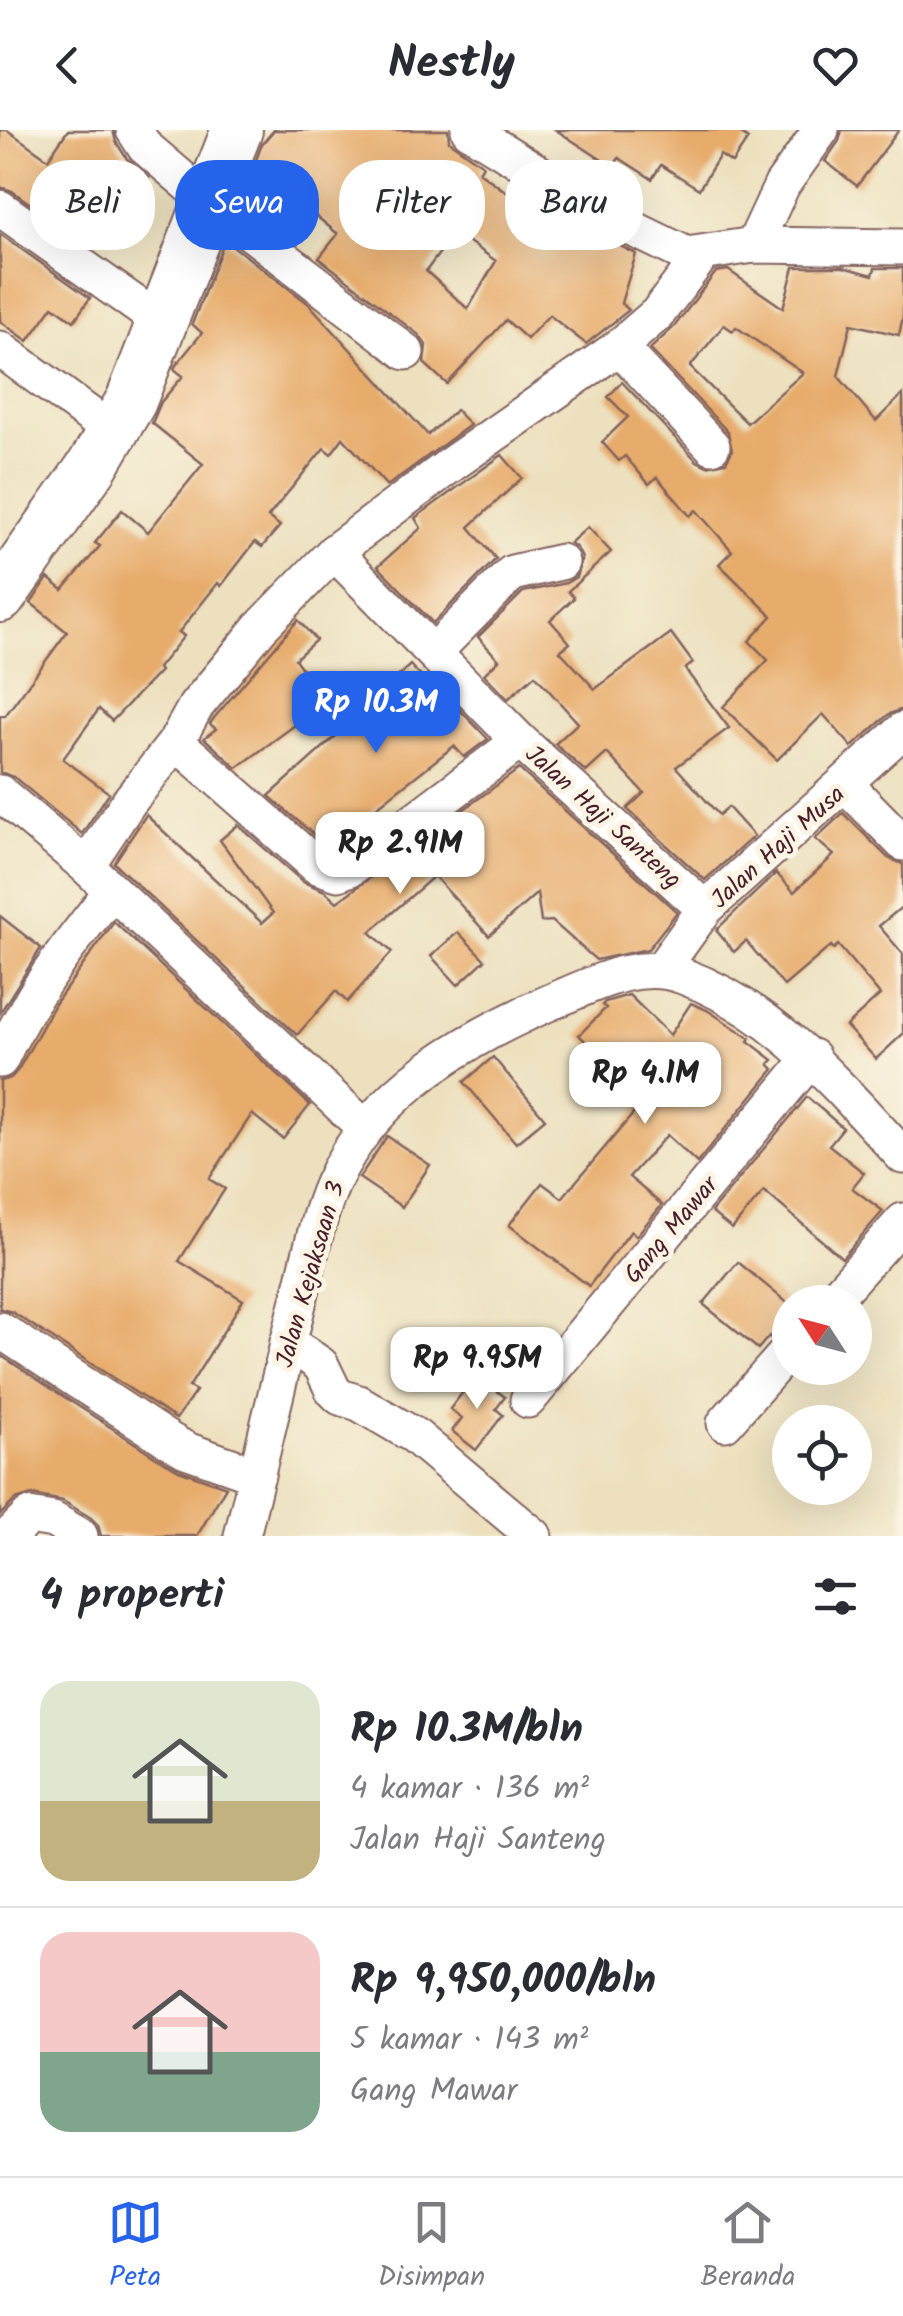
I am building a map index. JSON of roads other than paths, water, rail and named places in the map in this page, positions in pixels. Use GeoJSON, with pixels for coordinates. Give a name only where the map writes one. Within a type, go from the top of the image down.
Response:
{"type":"FeatureCollection","features":[{"type":"Feature","properties":{"kind":"street"},"geometry":{"type":"LineString","coordinates":[[134,130],[175,174]]}},
{"type":"Feature","properties":{"kind":"street"},"geometry":{"type":"LineString","coordinates":[[226,160],[238,130]]}},
{"type":"Feature","properties":{"kind":"street"},"geometry":{"type":"LineString","coordinates":[[469,130],[648,238],[687,255],[754,245],[903,247]]}},
{"type":"Feature","properties":{"kind":"street"},"geometry":{"type":"LineString","coordinates":[[754,245],[782,184],[821,130]]}},
{"type":"Feature","properties":{"kind":"street"},"geometry":{"type":"LineString","coordinates":[[0,208],[162,323]]}},
{"type":"Feature","properties":{"kind":"street"},"geometry":{"type":"LineString","coordinates":[[0,597],[131,401],[190,250]]}},
{"type":"Feature","properties":{"kind":"street"},"geometry":{"type":"LineString","coordinates":[[273,250],[406,352]]}},
{"type":"Feature","properties":{"kind":"street"},"geometry":{"type":"LineString","coordinates":[[86,866],[128,803],[176,742],[196,706],[261,627],[334,552],[620,347],[657,314],[702,255]]}},
{"type":"Feature","properties":{"kind":"street"},"geometry":{"type":"LineString","coordinates":[[620,347],[712,446]]}},
{"type":"Feature","properties":{"kind":"street"},"geometry":{"type":"LineString","coordinates":[[0,348],[113,432]]}},
{"type":"Feature","properties":{"kind":"street","name":"Jalan Haji Santeng"},"geometry":{"type":"LineString","coordinates":[[334,552],[520,741],[705,908]]}},
{"type":"Feature","properties":{"kind":"street"},"geometry":{"type":"LineString","coordinates":[[434,652],[512,573],[561,562]]}},
{"type":"Feature","properties":{"kind":"street","name":"Jalan Haji Musa"},"geometry":{"type":"LineString","coordinates":[[661,970],[705,908],[903,730]]}},
{"type":"Feature","properties":{"kind":"street"},"geometry":{"type":"LineString","coordinates":[[176,742],[317,866],[338,873],[351,868],[520,741]]}},
{"type":"Feature","properties":{"kind":"street"},"geometry":{"type":"LineString","coordinates":[[846,784],[903,843]]}},
{"type":"Feature","properties":{"kind":"street"},"geometry":{"type":"LineString","coordinates":[[0,793],[86,866],[365,1128]]}},
{"type":"Feature","properties":{"kind":"street"},"geometry":{"type":"LineString","coordinates":[[0,1060],[25,1008],[51,968],[112,892]]}},
{"type":"Feature","properties":{"kind":"street","name":"Jalan Kejaksaan 3"},"geometry":{"type":"LineString","coordinates":[[242,1536],[330,1186],[365,1128],[412,1082],[482,1032],[626,972],[661,970],[684,976],[756,1013],[812,1057],[903,1156]]}},
{"type":"Feature","properties":{"kind":"street","name":"Gang Mawar"},"geometry":{"type":"LineString","coordinates":[[528,1400],[812,1057]]}},
{"type":"Feature","properties":{"kind":"street"},"geometry":{"type":"LineString","coordinates":[[846,1285],[903,1221]]}},
{"type":"Feature","properties":{"kind":"street"},"geometry":{"type":"LineString","coordinates":[[0,1330],[166,1439],[257,1475]]}},
{"type":"Feature","properties":{"kind":"street"},"geometry":{"type":"LineString","coordinates":[[288,1342],[320,1365],[332,1390],[340,1397],[359,1403],[415,1436],[534,1536]]}},
{"type":"Feature","properties":{"kind":"street"},"geometry":{"type":"LineString","coordinates":[[725,1423],[772,1370]]}},
{"type":"Feature","properties":{"kind":"street"},"geometry":{"type":"LineString","coordinates":[[10,1536],[29,1516],[53,1520],[80,1536]]}}]}
